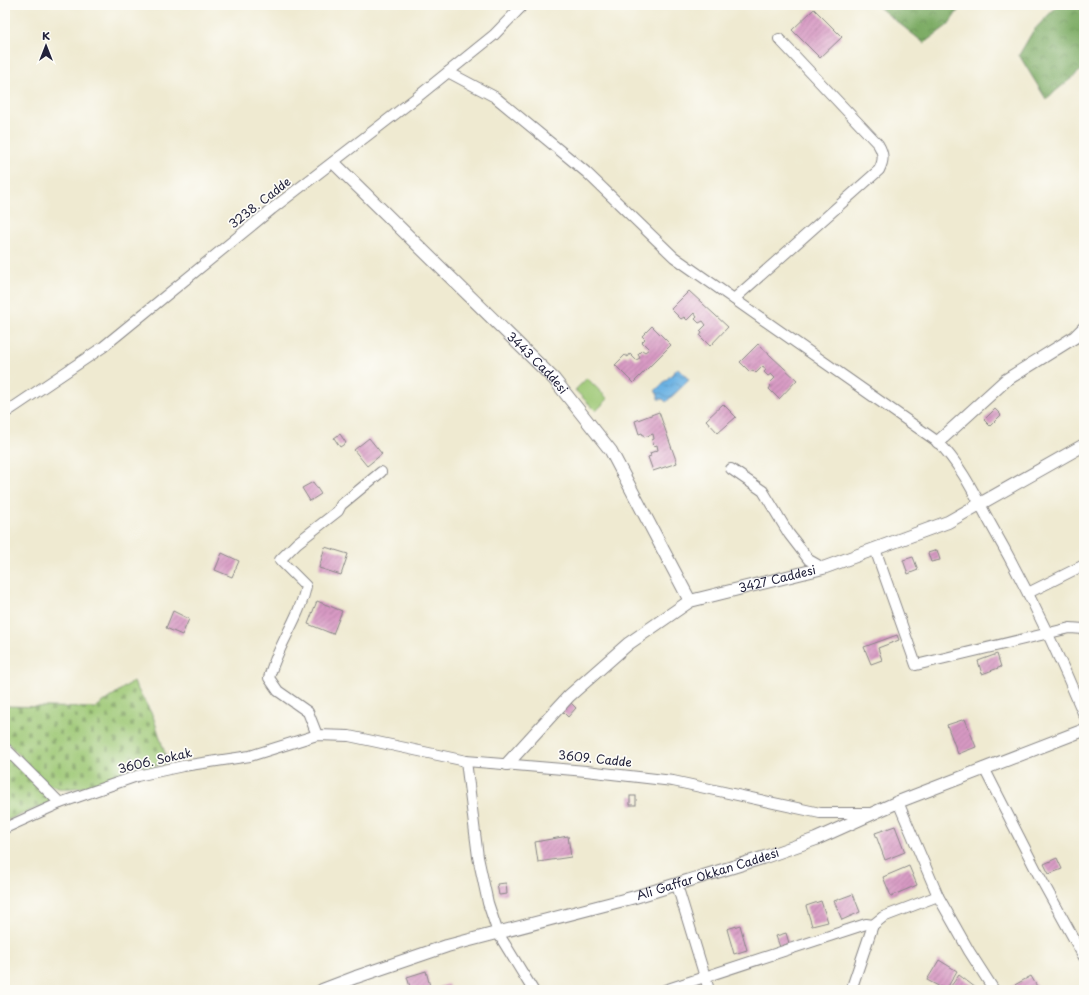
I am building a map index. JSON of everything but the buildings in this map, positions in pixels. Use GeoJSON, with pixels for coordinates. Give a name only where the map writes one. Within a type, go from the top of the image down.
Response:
{"type":"FeatureCollection","features":[{"type":"Feature","properties":{"kind":"street","name":"3238. Cadde"},"geometry":{"type":"LineString","coordinates":[[5,413],[103,347],[272,209],[334,162],[494,35],[523,5]]}},
{"type":"Feature","properties":{"kind":"street"},"geometry":{"type":"LineString","coordinates":[[734,298],[879,170],[884,162],[882,151],[878,144],[779,39]]}},
{"type":"Feature","properties":{"kind":"street"},"geometry":{"type":"LineString","coordinates":[[448,72],[495,97],[586,172],[674,257],[938,442],[952,457],[980,504],[1028,593],[1048,633],[1084,715]]}},
{"type":"Feature","properties":{"kind":"street","name":"3443 Caddesi"},"geometry":{"type":"LineString","coordinates":[[334,162],[554,379],[611,451],[690,601]]}},
{"type":"Feature","properties":{"kind":"street"},"geometry":{"type":"LineString","coordinates":[[938,442],[1006,380],[1075,337],[1084,328]]}},
{"type":"Feature","properties":{"kind":"street","name":"3427 Caddesi"},"geometry":{"type":"LineString","coordinates":[[507,764],[569,696],[628,644],[690,601],[823,568],[948,522],[1084,446]]}},
{"type":"Feature","properties":{"kind":"street"},"geometry":{"type":"LineString","coordinates":[[731,469],[763,491],[793,540],[809,560],[823,568]]}},
{"type":"Feature","properties":{"kind":"street"},"geometry":{"type":"LineString","coordinates":[[317,735],[308,712],[278,691],[269,678],[274,659],[304,598],[306,586],[280,560],[297,543],[338,511],[341,505],[381,472]]}},
{"type":"Feature","properties":{"kind":"street"},"geometry":{"type":"LineString","coordinates":[[875,549],[916,665],[1070,628],[1084,629]]}},
{"type":"Feature","properties":{"kind":"street"},"geometry":{"type":"LineString","coordinates":[[1028,593],[1084,565]]}},
{"type":"Feature","properties":{"kind":"street","name":"Ali Gaffar Okkan Caddesi"},"geometry":{"type":"LineString","coordinates":[[322,990],[340,987],[447,946],[677,885],[755,860],[816,839],[869,813],[1084,730]]}},
{"type":"Feature","properties":{"kind":"street","name":"3609. Cadde"},"geometry":{"type":"LineString","coordinates":[[317,735],[349,736],[466,761],[673,781],[796,809],[820,812],[869,813]]}},
{"type":"Feature","properties":{"kind":"street","name":"3606. Sokak"},"geometry":{"type":"LineString","coordinates":[[5,828],[60,803],[137,776],[183,766],[250,756],[317,735]]}},
{"type":"Feature","properties":{"kind":"street"},"geometry":{"type":"LineString","coordinates":[[5,748],[60,803]]}},
{"type":"Feature","properties":{"kind":"street"},"geometry":{"type":"LineString","coordinates":[[466,761],[478,857],[488,903],[498,933],[533,990]]}},
{"type":"Feature","properties":{"kind":"street"},"geometry":{"type":"LineString","coordinates":[[984,768],[1036,870],[1084,957]]}},
{"type":"Feature","properties":{"kind":"street"},"geometry":{"type":"LineString","coordinates":[[898,802],[938,896],[969,951],[994,990]]}},
{"type":"Feature","properties":{"kind":"street"},"geometry":{"type":"LineString","coordinates":[[677,885],[709,990]]}},
{"type":"Feature","properties":{"kind":"street"},"geometry":{"type":"LineString","coordinates":[[851,990],[873,925],[883,918],[938,896]]}},
{"type":"Feature","properties":{"kind":"street"},"geometry":{"type":"LineString","coordinates":[[665,990],[866,924],[873,925]]}},
{"type":"Feature","properties":{"kind":"green space"},"geometry":{"type":"Polygon","coordinates":[[[876,5],[962,5],[948,25],[924,43],[876,5]]]}},
{"type":"Feature","properties":{"kind":"green space"},"geometry":{"type":"Polygon","coordinates":[[[1058,5],[1084,5],[1084,68],[1046,99],[1019,55],[1033,31],[1058,5]]]}},
{"type":"Feature","properties":{"kind":"green space"},"geometry":{"type":"Polygon","coordinates":[[[587,378],[608,399],[596,411],[575,390],[587,378]]]}},
{"type":"Feature","properties":{"kind":"green space"},"geometry":{"type":"Polygon","coordinates":[[[133,681],[153,716],[168,763],[86,787],[62,789],[46,784],[5,740],[5,706],[95,708],[133,681]]]}},
{"type":"Feature","properties":{"kind":"green space"},"geometry":{"type":"Polygon","coordinates":[[[5,753],[52,802],[5,821],[5,753]]]}},
{"type":"Feature","properties":{"kind":"water"},"geometry":{"type":"Polygon","coordinates":[[[678,368],[689,380],[666,402],[663,399],[658,399],[658,394],[655,391],[678,368]]]}}]}
